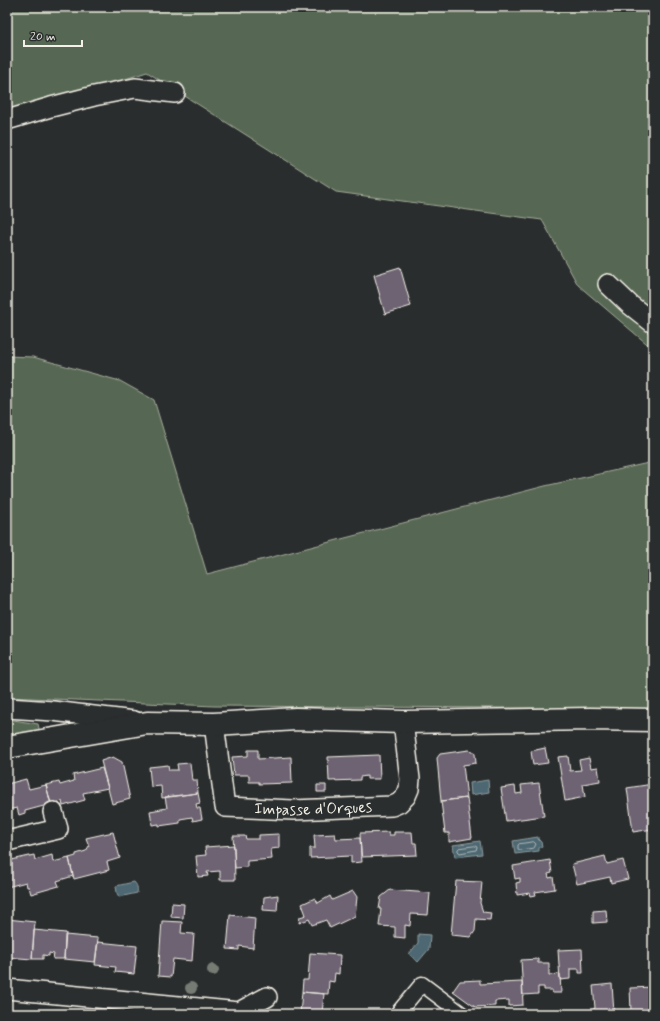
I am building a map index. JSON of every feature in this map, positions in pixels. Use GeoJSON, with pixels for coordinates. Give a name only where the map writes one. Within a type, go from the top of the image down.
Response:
{"type":"FeatureCollection","features":[{"type":"Feature","properties":{"kind":"street"},"geometry":{"type":"LineString","coordinates":[[7,120],[58,105],[135,88],[175,93]]}},
{"type":"Feature","properties":{"kind":"street"},"geometry":{"type":"LineString","coordinates":[[608,284],[629,304],[653,323]]}},
{"type":"Feature","properties":{"kind":"street"},"geometry":{"type":"LineString","coordinates":[[7,708],[53,711],[147,723],[214,724],[296,719],[403,722],[590,719],[653,720]]}},
{"type":"Feature","properties":{"kind":"street","name":"Impasse d'Orques"},"geometry":{"type":"LineString","coordinates":[[214,724],[225,807],[300,810],[392,806],[399,803],[410,789],[403,722]]}},
{"type":"Feature","properties":{"kind":"street"},"geometry":{"type":"LineString","coordinates":[[7,747],[147,723]]}},
{"type":"Feature","properties":{"kind":"street"},"geometry":{"type":"LineString","coordinates":[[7,841],[58,828]]}},
{"type":"Feature","properties":{"kind":"street"},"geometry":{"type":"LineString","coordinates":[[397,1014],[422,984],[462,1014]]}},
{"type":"Feature","properties":{"kind":"street"},"geometry":{"type":"LineString","coordinates":[[7,989],[239,1012],[267,997]]}},
{"type":"Feature","properties":{"kind":"green space"},"geometry":{"type":"Polygon","coordinates":[[[7,7],[653,7],[653,349],[578,285],[542,220],[336,192],[147,72],[7,117],[7,7]]]}},
{"type":"Feature","properties":{"kind":"green space"},"geometry":{"type":"Polygon","coordinates":[[[7,356],[33,357],[120,381],[154,400],[207,574],[545,486],[653,462],[653,709],[214,706],[7,697],[7,356]]]}},
{"type":"Feature","properties":{"kind":"green space"},"geometry":{"type":"Polygon","coordinates":[[[7,719],[38,724],[40,733],[7,738],[7,719]]]}},
{"type":"Feature","properties":{"kind":"water"},"geometry":{"type":"Polygon","coordinates":[[[488,780],[489,792],[471,795],[470,783],[488,780]]]}},
{"type":"Feature","properties":{"kind":"water"},"geometry":{"type":"Polygon","coordinates":[[[538,837],[542,846],[539,848],[539,851],[515,854],[513,841],[538,837]]]}},
{"type":"Feature","properties":{"kind":"water"},"geometry":{"type":"Polygon","coordinates":[[[480,841],[482,854],[455,857],[453,845],[480,841]]]}},
{"type":"Feature","properties":{"kind":"water"},"geometry":{"type":"Polygon","coordinates":[[[134,882],[137,887],[137,893],[119,897],[116,886],[134,882]]]}},
{"type":"Feature","properties":{"kind":"water"},"geometry":{"type":"Polygon","coordinates":[[[418,934],[430,935],[429,949],[418,962],[409,954],[418,943],[418,934]]]}},
{"type":"Feature","properties":{"kind":"building"},"geometry":{"type":"Polygon","coordinates":[[[400,267],[411,306],[385,314],[374,275],[400,267]]]}},
{"type":"Feature","properties":{"kind":"building"},"geometry":{"type":"Polygon","coordinates":[[[545,748],[548,763],[533,765],[531,751],[545,748]]]}},
{"type":"Feature","properties":{"kind":"building"},"geometry":{"type":"Polygon","coordinates":[[[248,750],[258,750],[258,759],[291,757],[292,783],[259,784],[259,782],[249,782],[249,775],[234,775],[232,757],[248,756],[248,750]]]}},
{"type":"Feature","properties":{"kind":"building"},"geometry":{"type":"Polygon","coordinates":[[[469,750],[473,751],[475,754],[476,763],[463,765],[467,798],[441,801],[437,758],[440,754],[469,750]]]}},
{"type":"Feature","properties":{"kind":"building"},"geometry":{"type":"Polygon","coordinates":[[[379,755],[380,779],[367,779],[367,776],[360,777],[360,780],[329,781],[328,757],[379,755]]]}},
{"type":"Feature","properties":{"kind":"building"},"geometry":{"type":"Polygon","coordinates":[[[568,756],[570,771],[581,770],[579,760],[589,758],[591,768],[598,767],[600,781],[583,784],[585,797],[565,801],[558,757],[568,756]]]}},
{"type":"Feature","properties":{"kind":"building"},"geometry":{"type":"Polygon","coordinates":[[[113,757],[122,762],[130,799],[112,804],[101,761],[113,757]]]}},
{"type":"Feature","properties":{"kind":"building"},"geometry":{"type":"Polygon","coordinates":[[[190,763],[192,780],[197,780],[198,793],[162,798],[161,786],[151,787],[149,767],[168,765],[169,770],[178,770],[177,764],[190,763]]]}},
{"type":"Feature","properties":{"kind":"building"},"geometry":{"type":"Polygon","coordinates":[[[102,768],[108,788],[83,793],[85,800],[63,806],[62,801],[51,804],[46,785],[59,782],[60,785],[74,781],[73,775],[102,768]]]}},
{"type":"Feature","properties":{"kind":"building"},"geometry":{"type":"Polygon","coordinates":[[[26,779],[29,789],[46,785],[51,804],[25,811],[25,813],[19,815],[17,808],[7,810],[7,784],[26,779]]]}},
{"type":"Feature","properties":{"kind":"building"},"geometry":{"type":"Polygon","coordinates":[[[539,783],[544,816],[506,821],[501,788],[515,786],[516,794],[522,793],[521,785],[539,783]]]}},
{"type":"Feature","properties":{"kind":"building"},"geometry":{"type":"Polygon","coordinates":[[[653,784],[653,829],[633,832],[627,788],[653,784]]]}},
{"type":"Feature","properties":{"kind":"building"},"geometry":{"type":"Polygon","coordinates":[[[317,785],[326,785],[326,792],[317,792],[317,785]]]}},
{"type":"Feature","properties":{"kind":"building"},"geometry":{"type":"Polygon","coordinates":[[[198,793],[200,803],[196,804],[197,808],[200,808],[202,819],[193,821],[192,817],[180,819],[180,823],[159,826],[159,824],[152,825],[150,811],[167,808],[165,797],[198,793]]]}},
{"type":"Feature","properties":{"kind":"building"},"geometry":{"type":"Polygon","coordinates":[[[467,798],[472,838],[449,842],[449,833],[445,833],[441,801],[467,798]]]}},
{"type":"Feature","properties":{"kind":"building"},"geometry":{"type":"Polygon","coordinates":[[[113,832],[120,858],[107,862],[109,870],[74,879],[69,858],[86,851],[89,846],[86,838],[113,832]]]}},
{"type":"Feature","properties":{"kind":"building"},"geometry":{"type":"Polygon","coordinates":[[[389,832],[389,835],[394,835],[394,832],[412,832],[413,843],[416,843],[417,855],[361,857],[360,833],[389,832]]]}},
{"type":"Feature","properties":{"kind":"building"},"geometry":{"type":"Polygon","coordinates":[[[279,834],[279,848],[271,849],[272,859],[247,861],[247,867],[235,868],[233,836],[245,836],[246,839],[259,839],[259,835],[279,834]]]}},
{"type":"Feature","properties":{"kind":"building"},"geometry":{"type":"Polygon","coordinates":[[[335,834],[336,839],[360,838],[362,862],[351,863],[351,856],[310,858],[310,848],[315,848],[314,835],[335,834]]]}},
{"type":"Feature","properties":{"kind":"building"},"geometry":{"type":"Polygon","coordinates":[[[234,845],[235,880],[220,880],[220,871],[207,872],[208,876],[198,877],[196,856],[206,855],[205,847],[234,845]]]}},
{"type":"Feature","properties":{"kind":"building"},"geometry":{"type":"Polygon","coordinates":[[[34,855],[35,860],[52,855],[53,862],[69,858],[73,876],[57,881],[59,886],[31,894],[26,882],[7,887],[7,861],[34,855]]]}},
{"type":"Feature","properties":{"kind":"building"},"geometry":{"type":"Polygon","coordinates":[[[605,856],[607,864],[623,860],[628,879],[611,883],[610,877],[577,884],[572,864],[605,856]]]}},
{"type":"Feature","properties":{"kind":"building"},"geometry":{"type":"Polygon","coordinates":[[[550,860],[552,873],[548,874],[549,878],[553,877],[555,889],[535,892],[536,895],[531,896],[530,893],[517,895],[516,883],[520,882],[520,878],[515,879],[513,866],[550,860]]]}},
{"type":"Feature","properties":{"kind":"building"},"geometry":{"type":"Polygon","coordinates":[[[456,881],[482,882],[480,903],[483,912],[491,913],[490,920],[476,919],[475,931],[471,937],[451,935],[456,881]]]}},
{"type":"Feature","properties":{"kind":"building"},"geometry":{"type":"Polygon","coordinates":[[[390,890],[430,893],[428,915],[411,914],[410,926],[405,925],[405,938],[395,937],[395,927],[379,926],[381,897],[390,890]]]}},
{"type":"Feature","properties":{"kind":"building"},"geometry":{"type":"Polygon","coordinates":[[[353,891],[357,897],[355,916],[330,928],[326,920],[312,925],[309,919],[299,923],[300,917],[306,915],[302,904],[315,898],[318,903],[330,896],[332,900],[353,891]]]}},
{"type":"Feature","properties":{"kind":"building"},"geometry":{"type":"Polygon","coordinates":[[[278,895],[277,911],[263,910],[264,897],[278,895]]]}},
{"type":"Feature","properties":{"kind":"building"},"geometry":{"type":"Polygon","coordinates":[[[172,903],[184,904],[183,918],[171,917],[172,903]]]}},
{"type":"Feature","properties":{"kind":"building"},"geometry":{"type":"Polygon","coordinates":[[[606,910],[607,922],[593,923],[593,911],[606,910]]]}},
{"type":"Feature","properties":{"kind":"building"},"geometry":{"type":"Polygon","coordinates":[[[230,915],[255,918],[253,948],[239,946],[239,950],[227,949],[230,915]]]}},
{"type":"Feature","properties":{"kind":"building"},"geometry":{"type":"Polygon","coordinates":[[[7,919],[35,922],[32,959],[7,957],[7,919]]]}},
{"type":"Feature","properties":{"kind":"building"},"geometry":{"type":"Polygon","coordinates":[[[162,921],[182,922],[181,933],[194,934],[192,961],[173,959],[171,977],[158,976],[162,921]]]}},
{"type":"Feature","properties":{"kind":"building"},"geometry":{"type":"Polygon","coordinates":[[[34,930],[66,933],[64,959],[53,959],[54,954],[49,953],[49,956],[43,955],[43,959],[32,959],[34,930]]]}},
{"type":"Feature","properties":{"kind":"building"},"geometry":{"type":"Polygon","coordinates":[[[65,935],[98,938],[95,962],[64,959],[65,935]]]}},
{"type":"Feature","properties":{"kind":"building"},"geometry":{"type":"Polygon","coordinates":[[[98,942],[137,946],[134,974],[115,972],[116,967],[95,965],[98,942]]]}},
{"type":"Feature","properties":{"kind":"building"},"geometry":{"type":"Polygon","coordinates":[[[582,949],[583,973],[579,973],[579,969],[570,969],[570,979],[560,980],[558,950],[582,949]]]}},
{"type":"Feature","properties":{"kind":"building"},"geometry":{"type":"Polygon","coordinates":[[[310,953],[340,955],[339,974],[335,973],[334,982],[329,981],[328,994],[302,992],[303,980],[308,980],[310,953]]]}},
{"type":"Feature","properties":{"kind":"building"},"geometry":{"type":"Polygon","coordinates":[[[538,959],[538,963],[549,963],[549,975],[560,974],[561,993],[552,993],[552,990],[544,990],[544,987],[538,987],[538,994],[523,995],[521,960],[538,959]]]}},
{"type":"Feature","properties":{"kind":"building"},"geometry":{"type":"Polygon","coordinates":[[[480,980],[480,984],[522,982],[523,1005],[509,1006],[509,1000],[495,1001],[495,1006],[475,1007],[453,991],[460,981],[480,980]]]}},
{"type":"Feature","properties":{"kind":"building"},"geometry":{"type":"Polygon","coordinates":[[[612,984],[614,1014],[586,1014],[595,1008],[593,986],[612,984]]]}},
{"type":"Feature","properties":{"kind":"building"},"geometry":{"type":"Polygon","coordinates":[[[653,987],[653,1009],[631,1011],[630,988],[653,987]]]}},
{"type":"Feature","properties":{"kind":"building"},"geometry":{"type":"Polygon","coordinates":[[[302,992],[324,994],[322,1014],[300,1014],[302,992]]]}}]}
